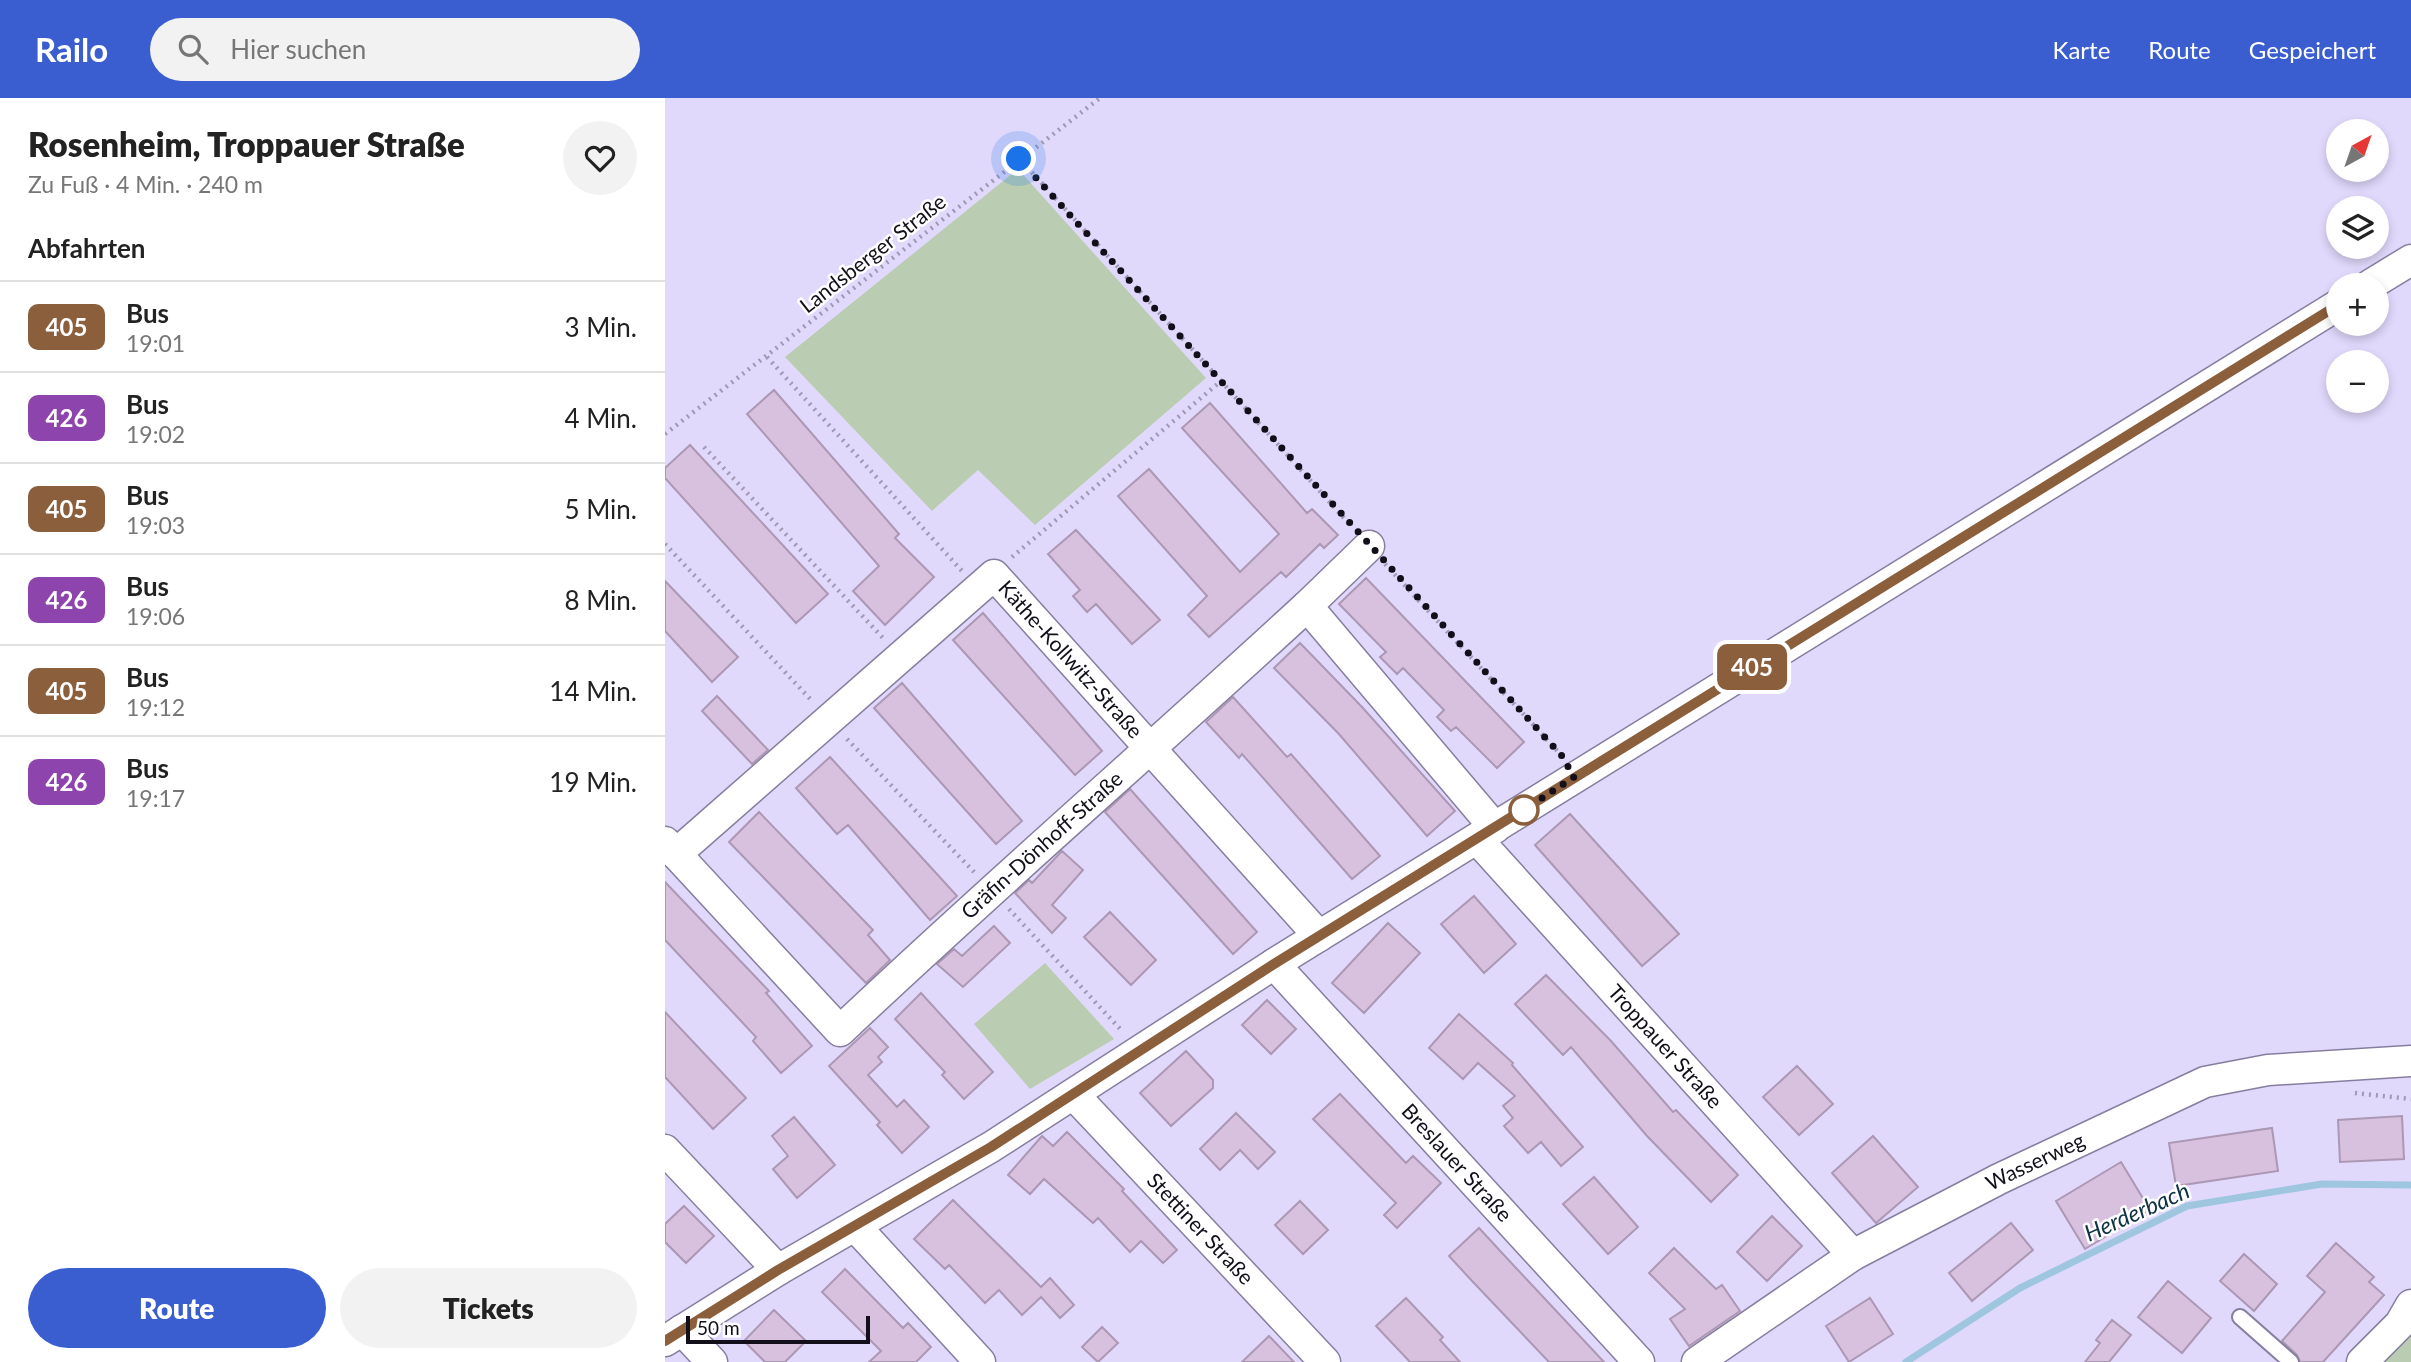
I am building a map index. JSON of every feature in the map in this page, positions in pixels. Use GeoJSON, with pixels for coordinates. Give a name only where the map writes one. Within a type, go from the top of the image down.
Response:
{"type":"FeatureCollection","features":[{"type":"Feature","properties":{"kind":"street"},"geometry":{"type":"LineString","coordinates":[[2389,273],[2411,260]]}},
{"type":"Feature","properties":{"kind":"street"},"geometry":{"type":"LineString","coordinates":[[712,1362],[674,1336],[778,1270],[1074,1095],[1274,964],[2326,312]]}},
{"type":"Feature","properties":{"kind":"street","name":"Gräfin-Dönhoff-Straße"},"geometry":{"type":"LineString","coordinates":[[670,848],[840,1031],[990,889],[1151,750],[1369,545]]}},
{"type":"Feature","properties":{"kind":"street","name":"Käthe-Kollwitz-Straße"},"geometry":{"type":"LineString","coordinates":[[670,848],[994,575],[1319,936]]}},
{"type":"Feature","properties":{"kind":"street"},"geometry":{"type":"LineString","coordinates":[[1307,606],[1486,834]]}},
{"type":"Feature","properties":{"kind":"street","name":"Troppauer Straße"},"geometry":{"type":"LineString","coordinates":[[1486,834],[1853,1255]]}},
{"type":"Feature","properties":{"kind":"street","name":"Breslauer Straße"},"geometry":{"type":"LineString","coordinates":[[1274,964],[1639,1362]]}},
{"type":"Feature","properties":{"kind":"street","name":"Wasserweg"},"geometry":{"type":"LineString","coordinates":[[1697,1362],[1853,1255],[1999,1179],[2206,1082],[2268,1070],[2411,1061]]}},
{"type":"Feature","properties":{"kind":"street","name":"Stettiner Straße"},"geometry":{"type":"LineString","coordinates":[[1074,1095],[1325,1362]]}},
{"type":"Feature","properties":{"kind":"street"},"geometry":{"type":"LineString","coordinates":[[665,1150],[778,1270]]}},
{"type":"Feature","properties":{"kind":"street"},"geometry":{"type":"LineString","coordinates":[[855,1226],[980,1362]]}},
{"type":"Feature","properties":{"kind":"street"},"geometry":{"type":"LineString","coordinates":[[2362,1362],[2400,1324],[2411,1305]]}},
{"type":"Feature","properties":{"kind":"lane"},"geometry":{"type":"LineString","coordinates":[[2240,1317],[2291,1362]]}},
{"type":"Feature","properties":{"kind":"path","name":"Landsberger Straße"},"geometry":{"type":"LineString","coordinates":[[665,434],[1100,98]]}},
{"type":"Feature","properties":{"kind":"path"},"geometry":{"type":"LineString","coordinates":[[1019,159],[1562,756],[1574,777]]}},
{"type":"Feature","properties":{"kind":"path"},"geometry":{"type":"LineString","coordinates":[[767,357],[977,589]]}},
{"type":"Feature","properties":{"kind":"path"},"geometry":{"type":"LineString","coordinates":[[1028,542],[1221,381]]}},
{"type":"Feature","properties":{"kind":"path"},"geometry":{"type":"LineString","coordinates":[[704,447],[901,656]]}},
{"type":"Feature","properties":{"kind":"path"},"geometry":{"type":"LineString","coordinates":[[990,889],[1139,1052]]}},
{"type":"Feature","properties":{"kind":"green space"},"geometry":{"type":"Polygon","coordinates":[[[1018,169],[1206,378],[1035,525],[978,470],[932,511],[785,357],[1018,169]]]}},
{"type":"Feature","properties":{"kind":"green space"},"geometry":{"type":"Polygon","coordinates":[[[1045,963],[1114,1039],[1030,1089],[974,1024],[1045,963]]]}},
{"type":"Feature","properties":{"kind":"green space"},"geometry":{"type":"Polygon","coordinates":[[[2411,1323],[2411,1362],[2379,1362],[2411,1323]]]}},
{"type":"Feature","properties":{"kind":"building"},"geometry":{"type":"Polygon","coordinates":[[[774,390],[899,534],[895,538],[934,577],[885,625],[853,591],[879,566],[747,414],[774,390]]]}},
{"type":"Feature","properties":{"kind":"building"},"geometry":{"type":"Polygon","coordinates":[[[1210,403],[1307,513],[1312,509],[1338,535],[1324,548],[1320,544],[1286,577],[1281,572],[1209,637],[1188,615],[1207,596],[1118,496],[1149,469],[1240,572],[1279,534],[1182,428],[1210,403]]]}},
{"type":"Feature","properties":{"kind":"building"},"geometry":{"type":"Polygon","coordinates":[[[690,445],[828,594],[796,623],[665,478],[665,468],[690,445]]]}},
{"type":"Feature","properties":{"kind":"building"},"geometry":{"type":"Polygon","coordinates":[[[1076,530],[1160,620],[1132,644],[1096,604],[1087,612],[1073,596],[1080,590],[1048,554],[1076,530]]]}},
{"type":"Feature","properties":{"kind":"building"},"geometry":{"type":"Polygon","coordinates":[[[1366,578],[1524,742],[1497,768],[1456,727],[1451,731],[1437,717],[1444,710],[1403,668],[1397,674],[1380,657],[1386,652],[1339,604],[1366,578]]]}},
{"type":"Feature","properties":{"kind":"building"},"geometry":{"type":"Polygon","coordinates":[[[665,581],[738,657],[712,682],[665,631],[665,581]]]}},
{"type":"Feature","properties":{"kind":"building"},"geometry":{"type":"Polygon","coordinates":[[[983,613],[1102,751],[1075,775],[953,640],[983,613]]]}},
{"type":"Feature","properties":{"kind":"building"},"geometry":{"type":"Polygon","coordinates":[[[1300,643],[1362,707],[1455,811],[1427,836],[1338,733],[1274,668],[1300,643]]]}},
{"type":"Feature","properties":{"kind":"building"},"geometry":{"type":"Polygon","coordinates":[[[902,683],[1022,821],[996,844],[874,708],[902,683]]]}},
{"type":"Feature","properties":{"kind":"building"},"geometry":{"type":"Polygon","coordinates":[[[717,696],[768,750],[752,764],[702,711],[717,696]]]}},
{"type":"Feature","properties":{"kind":"building"},"geometry":{"type":"Polygon","coordinates":[[[1233,697],[1287,757],[1291,754],[1380,856],[1352,879],[1242,754],[1239,758],[1206,722],[1233,697]]]}},
{"type":"Feature","properties":{"kind":"building"},"geometry":{"type":"Polygon","coordinates":[[[830,757],[957,896],[930,920],[848,825],[837,834],[796,788],[830,757]]]}},
{"type":"Feature","properties":{"kind":"building"},"geometry":{"type":"Polygon","coordinates":[[[1130,789],[1257,932],[1233,954],[1105,812],[1130,789]]]}},
{"type":"Feature","properties":{"kind":"building"},"geometry":{"type":"Polygon","coordinates":[[[759,812],[873,930],[868,935],[890,960],[866,983],[729,842],[759,812]]]}},
{"type":"Feature","properties":{"kind":"building"},"geometry":{"type":"Polygon","coordinates":[[[1570,814],[1679,934],[1642,966],[1535,845],[1570,814]]]}},
{"type":"Feature","properties":{"kind":"building"},"geometry":{"type":"Polygon","coordinates":[[[1062,851],[1083,870],[1052,905],[1066,918],[1052,933],[1015,893],[1029,880],[1032,883],[1062,851]]]}},
{"type":"Feature","properties":{"kind":"building"},"geometry":{"type":"Polygon","coordinates":[[[665,882],[769,991],[766,993],[812,1046],[781,1073],[753,1041],[756,1037],[665,940],[665,882]]]}},
{"type":"Feature","properties":{"kind":"building"},"geometry":{"type":"Polygon","coordinates":[[[1474,896],[1516,944],[1484,973],[1441,924],[1474,896]]]}},
{"type":"Feature","properties":{"kind":"building"},"geometry":{"type":"Polygon","coordinates":[[[1110,912],[1156,960],[1131,985],[1084,937],[1110,912]]]}},
{"type":"Feature","properties":{"kind":"building"},"geometry":{"type":"Polygon","coordinates":[[[1388,923],[1420,953],[1364,1013],[1332,983],[1388,923]]]}},
{"type":"Feature","properties":{"kind":"building"},"geometry":{"type":"Polygon","coordinates":[[[994,926],[1010,943],[963,987],[937,964],[954,949],[962,956],[994,926]]]}},
{"type":"Feature","properties":{"kind":"building"},"geometry":{"type":"Polygon","coordinates":[[[1546,975],[1611,1041],[1673,1112],[1676,1110],[1738,1175],[1711,1202],[1647,1136],[1571,1047],[1563,1055],[1515,1004],[1546,975]]]}},
{"type":"Feature","properties":{"kind":"building"},"geometry":{"type":"Polygon","coordinates":[[[921,993],[993,1072],[964,1099],[942,1075],[945,1072],[895,1019],[921,993]]]}},
{"type":"Feature","properties":{"kind":"building"},"geometry":{"type":"Polygon","coordinates":[[[1267,1000],[1296,1029],[1271,1054],[1242,1025],[1267,1000]]]}},
{"type":"Feature","properties":{"kind":"building"},"geometry":{"type":"Polygon","coordinates":[[[665,1012],[746,1098],[713,1129],[665,1077],[665,1012]]]}},
{"type":"Feature","properties":{"kind":"building"},"geometry":{"type":"Polygon","coordinates":[[[1459,1014],[1513,1063],[1583,1147],[1561,1166],[1541,1142],[1528,1153],[1504,1126],[1513,1118],[1503,1106],[1515,1096],[1478,1063],[1463,1079],[1429,1048],[1459,1014]]]}},
{"type":"Feature","properties":{"kind":"building"},"geometry":{"type":"Polygon","coordinates":[[[870,1028],[888,1047],[878,1057],[882,1062],[868,1075],[897,1107],[904,1100],[929,1127],[902,1153],[877,1125],[880,1122],[829,1066],[870,1028]]]}},
{"type":"Feature","properties":{"kind":"building"},"geometry":{"type":"Polygon","coordinates":[[[1186,1051],[1213,1080],[1213,1088],[1171,1126],[1140,1093],[1186,1051]]]}},
{"type":"Feature","properties":{"kind":"building"},"geometry":{"type":"Polygon","coordinates":[[[1797,1066],[1833,1104],[1799,1135],[1763,1097],[1797,1066]]]}},
{"type":"Feature","properties":{"kind":"building"},"geometry":{"type":"Polygon","coordinates":[[[1340,1094],[1406,1163],[1413,1156],[1441,1183],[1397,1228],[1384,1215],[1396,1203],[1313,1119],[1340,1094]]]}},
{"type":"Feature","properties":{"kind":"building"},"geometry":{"type":"Polygon","coordinates":[[[1236,1113],[1275,1152],[1258,1169],[1240,1150],[1220,1170],[1200,1149],[1236,1113]]]}},
{"type":"Feature","properties":{"kind":"building"},"geometry":{"type":"Polygon","coordinates":[[[2402,1116],[2404,1159],[2340,1162],[2338,1120],[2402,1116]]]}},
{"type":"Feature","properties":{"kind":"building"},"geometry":{"type":"Polygon","coordinates":[[[794,1117],[835,1165],[797,1198],[773,1169],[788,1156],[772,1136],[794,1117]]]}},
{"type":"Feature","properties":{"kind":"building"},"geometry":{"type":"Polygon","coordinates":[[[2272,1128],[2278,1171],[2176,1186],[2169,1143],[2272,1128]]]}},
{"type":"Feature","properties":{"kind":"building"},"geometry":{"type":"Polygon","coordinates":[[[1067,1132],[1124,1189],[1122,1191],[1177,1250],[1163,1263],[1141,1241],[1130,1252],[1098,1218],[1093,1223],[1044,1179],[1030,1194],[1008,1175],[1042,1136],[1053,1146],[1067,1132]]]}},
{"type":"Feature","properties":{"kind":"building"},"geometry":{"type":"Polygon","coordinates":[[[1873,1136],[1918,1187],[1876,1223],[1832,1173],[1873,1136]]]}},
{"type":"Feature","properties":{"kind":"building"},"geometry":{"type":"Polygon","coordinates":[[[2121,1162],[2150,1210],[2085,1249],[2056,1201],[2121,1162]]]}},
{"type":"Feature","properties":{"kind":"building"},"geometry":{"type":"Polygon","coordinates":[[[1594,1177],[1638,1227],[1608,1254],[1563,1204],[1594,1177]]]}},
{"type":"Feature","properties":{"kind":"building"},"geometry":{"type":"Polygon","coordinates":[[[953,1200],[1041,1287],[1050,1278],[1074,1305],[1060,1318],[1041,1297],[1022,1315],[999,1290],[985,1303],[949,1265],[945,1269],[914,1239],[953,1200]]]}},
{"type":"Feature","properties":{"kind":"building"},"geometry":{"type":"Polygon","coordinates":[[[1300,1201],[1328,1230],[1303,1254],[1275,1225],[1300,1201]]]}},
{"type":"Feature","properties":{"kind":"building"},"geometry":{"type":"Polygon","coordinates":[[[684,1206],[714,1236],[686,1263],[665,1242],[665,1224],[684,1206]]]}},
{"type":"Feature","properties":{"kind":"building"},"geometry":{"type":"Polygon","coordinates":[[[1772,1216],[1802,1246],[1767,1281],[1737,1252],[1772,1216]]]}},
{"type":"Feature","properties":{"kind":"building"},"geometry":{"type":"Polygon","coordinates":[[[2011,1223],[2033,1250],[1972,1301],[1949,1273],[2011,1223]]]}},
{"type":"Feature","properties":{"kind":"building"},"geometry":{"type":"Polygon","coordinates":[[[1479,1228],[1604,1362],[1549,1362],[1473,1282],[1449,1256],[1479,1228]]]}},
{"type":"Feature","properties":{"kind":"building"},"geometry":{"type":"Polygon","coordinates":[[[2336,1243],[2374,1277],[2369,1282],[2384,1295],[2323,1362],[2300,1362],[2297,1355],[2282,1341],[2325,1292],[2307,1276],[2336,1243]]]}},
{"type":"Feature","properties":{"kind":"building"},"geometry":{"type":"Polygon","coordinates":[[[1674,1248],[1716,1289],[1722,1285],[1740,1311],[1689,1346],[1670,1319],[1685,1309],[1649,1273],[1674,1248]]]}},
{"type":"Feature","properties":{"kind":"building"},"geometry":{"type":"Polygon","coordinates":[[[2244,1254],[2277,1284],[2254,1311],[2220,1281],[2244,1254]]]}},
{"type":"Feature","properties":{"kind":"building"},"geometry":{"type":"Polygon","coordinates":[[[845,1269],[903,1328],[908,1323],[931,1347],[916,1362],[869,1362],[881,1351],[822,1292],[845,1269]]]}},
{"type":"Feature","properties":{"kind":"building"},"geometry":{"type":"Polygon","coordinates":[[[2168,1281],[2211,1318],[2182,1353],[2138,1317],[2168,1281]]]}},
{"type":"Feature","properties":{"kind":"building"},"geometry":{"type":"Polygon","coordinates":[[[1406,1298],[1443,1337],[1440,1340],[1460,1362],[1410,1362],[1376,1326],[1406,1298]]]}},
{"type":"Feature","properties":{"kind":"building"},"geometry":{"type":"Polygon","coordinates":[[[1870,1298],[1893,1334],[1849,1362],[1826,1326],[1870,1298]]]}},
{"type":"Feature","properties":{"kind":"building"},"geometry":{"type":"Polygon","coordinates":[[[774,1310],[806,1341],[785,1362],[765,1362],[744,1341],[774,1310]]]}},
{"type":"Feature","properties":{"kind":"building"},"geometry":{"type":"Polygon","coordinates":[[[2112,1320],[2131,1335],[2109,1362],[2085,1362],[2100,1343],[2096,1340],[2112,1320]]]}},
{"type":"Feature","properties":{"kind":"building"},"geometry":{"type":"Polygon","coordinates":[[[1102,1327],[1118,1343],[1098,1362],[1082,1347],[1102,1327]]]}},
{"type":"Feature","properties":{"kind":"building"},"geometry":{"type":"Polygon","coordinates":[[[1269,1336],[1294,1362],[1242,1362],[1269,1336]]]}},
{"type":"Feature","properties":{"kind":"waterway","name":"Herderbach"},"geometry":{"type":"LineString","coordinates":[[1906,1362],[2020,1288],[2187,1206],[2322,1184],[2411,1185]]}},
{"type":"Feature","properties":{"kind":"bus line","name":"405"},"geometry":{"type":"LineString","coordinates":[[665,1341],[778,1270],[991,1147],[1274,964],[2326,312]]}},
{"type":"Feature","properties":{"kind":"route"},"geometry":{"type":"LineString","coordinates":[[1019,159],[1562,756],[1574,777],[1524,810]]}}]}
